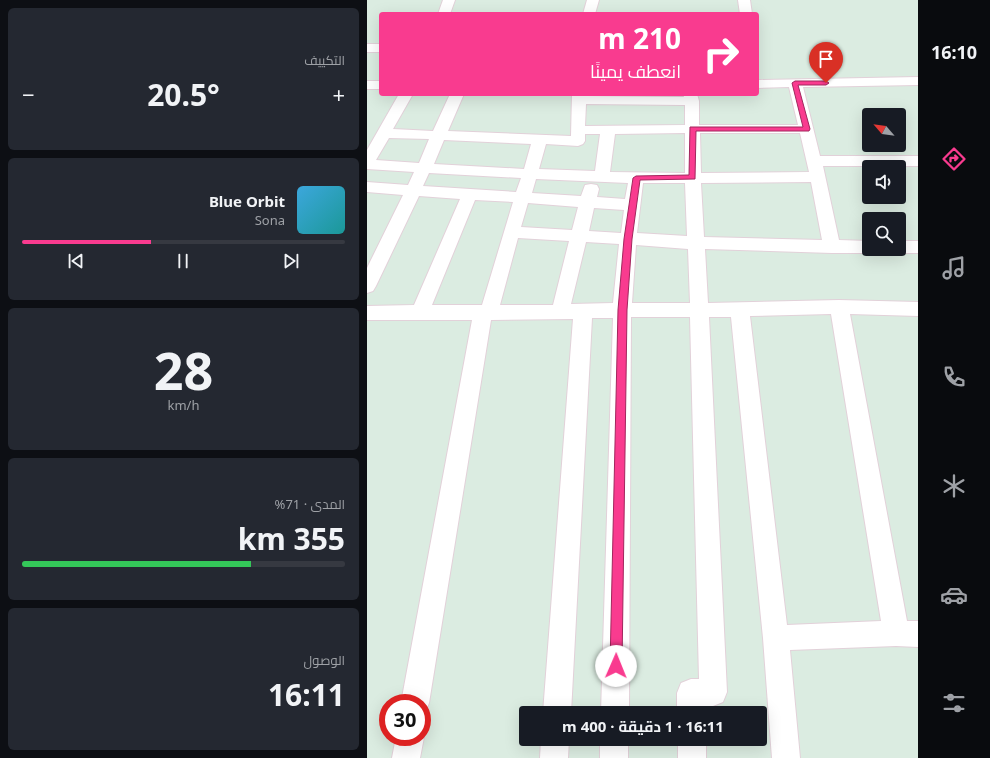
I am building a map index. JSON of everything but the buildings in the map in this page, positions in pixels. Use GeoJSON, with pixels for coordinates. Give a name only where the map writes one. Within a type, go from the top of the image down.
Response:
{"type":"FeatureCollection","features":[{"type":"Feature","properties":{"kind":"street"},"geometry":{"type":"LineString","coordinates":[[445,12],[449,0]]}},
{"type":"Feature","properties":{"kind":"street"},"geometry":{"type":"LineString","coordinates":[[590,12],[593,0]]}},
{"type":"Feature","properties":{"kind":"street"},"geometry":{"type":"LineString","coordinates":[[745,0],[746,12]]}},
{"type":"Feature","properties":{"kind":"street"},"geometry":{"type":"LineString","coordinates":[[367,48],[379,48]]}},
{"type":"Feature","properties":{"kind":"street"},"geometry":{"type":"LineString","coordinates":[[759,84],[918,81]]}},
{"type":"Feature","properties":{"kind":"street"},"geometry":{"type":"LineString","coordinates":[[795,83],[807,129],[833,247]]}},
{"type":"Feature","properties":{"kind":"street"},"geometry":{"type":"LineString","coordinates":[[367,86],[379,85]]}},
{"type":"Feature","properties":{"kind":"street"},"geometry":{"type":"LineString","coordinates":[[405,96],[367,163],[530,174],[636,178],[818,177]]}},
{"type":"Feature","properties":{"kind":"street"},"geometry":{"type":"LineString","coordinates":[[367,286],[424,168],[456,96]]}},
{"type":"Feature","properties":{"kind":"street"},"geometry":{"type":"LineString","coordinates":[[384,133],[578,141],[579,97],[691,98],[713,692],[691,693],[691,706]]}},
{"type":"Feature","properties":{"kind":"street"},"geometry":{"type":"LineString","coordinates":[[579,130],[807,129]]}},
{"type":"Feature","properties":{"kind":"street"},"geometry":{"type":"LineString","coordinates":[[560,312],[588,202],[599,176],[608,130]]}},
{"type":"Feature","properties":{"kind":"street"},"geometry":{"type":"LineString","coordinates":[[417,694],[486,312],[523,198],[540,139]]}},
{"type":"Feature","properties":{"kind":"street"},"geometry":{"type":"LineString","coordinates":[[814,161],[918,161]]}},
{"type":"Feature","properties":{"kind":"street"},"geometry":{"type":"LineString","coordinates":[[615,706],[622,310],[628,239],[636,178]]}},
{"type":"Feature","properties":{"kind":"street"},"geometry":{"type":"LineString","coordinates":[[367,188],[633,205]]}},
{"type":"Feature","properties":{"kind":"street"},"geometry":{"type":"LineString","coordinates":[[420,313],[469,195]]}},
{"type":"Feature","properties":{"kind":"street"},"geometry":{"type":"LineString","coordinates":[[511,232],[696,243],[862,247]]}},
{"type":"Feature","properties":{"kind":"street"},"geometry":{"type":"LineString","coordinates":[[906,247],[918,247]]}},
{"type":"Feature","properties":{"kind":"street"},"geometry":{"type":"LineString","coordinates":[[367,314],[839,308],[918,309]]}},
{"type":"Feature","properties":{"kind":"street"},"geometry":{"type":"LineString","coordinates":[[776,638],[907,634],[839,308]]}},
{"type":"Feature","properties":{"kind":"street"},"geometry":{"type":"LineString","coordinates":[[740,310],[776,638],[786,758]]}},
{"type":"Feature","properties":{"kind":"street"},"geometry":{"type":"LineString","coordinates":[[557,706],[583,312]]}},
{"type":"Feature","properties":{"kind":"street"},"geometry":{"type":"LineString","coordinates":[[406,758],[408,746]]}},
{"type":"Feature","properties":{"kind":"street"},"geometry":{"type":"LineString","coordinates":[[554,758],[555,746]]}},
{"type":"Feature","properties":{"kind":"street"},"geometry":{"type":"LineString","coordinates":[[614,746],[614,758]]}},
{"type":"Feature","properties":{"kind":"street"},"geometry":{"type":"LineString","coordinates":[[692,746],[692,758]]}},
{"type":"Feature","properties":{"kind":"route"},"geometry":{"type":"LineString","coordinates":[[616,666],[622,310],[628,239],[636,178],[693,177],[692,129],[807,129],[795,83],[826,83]]}}]}
